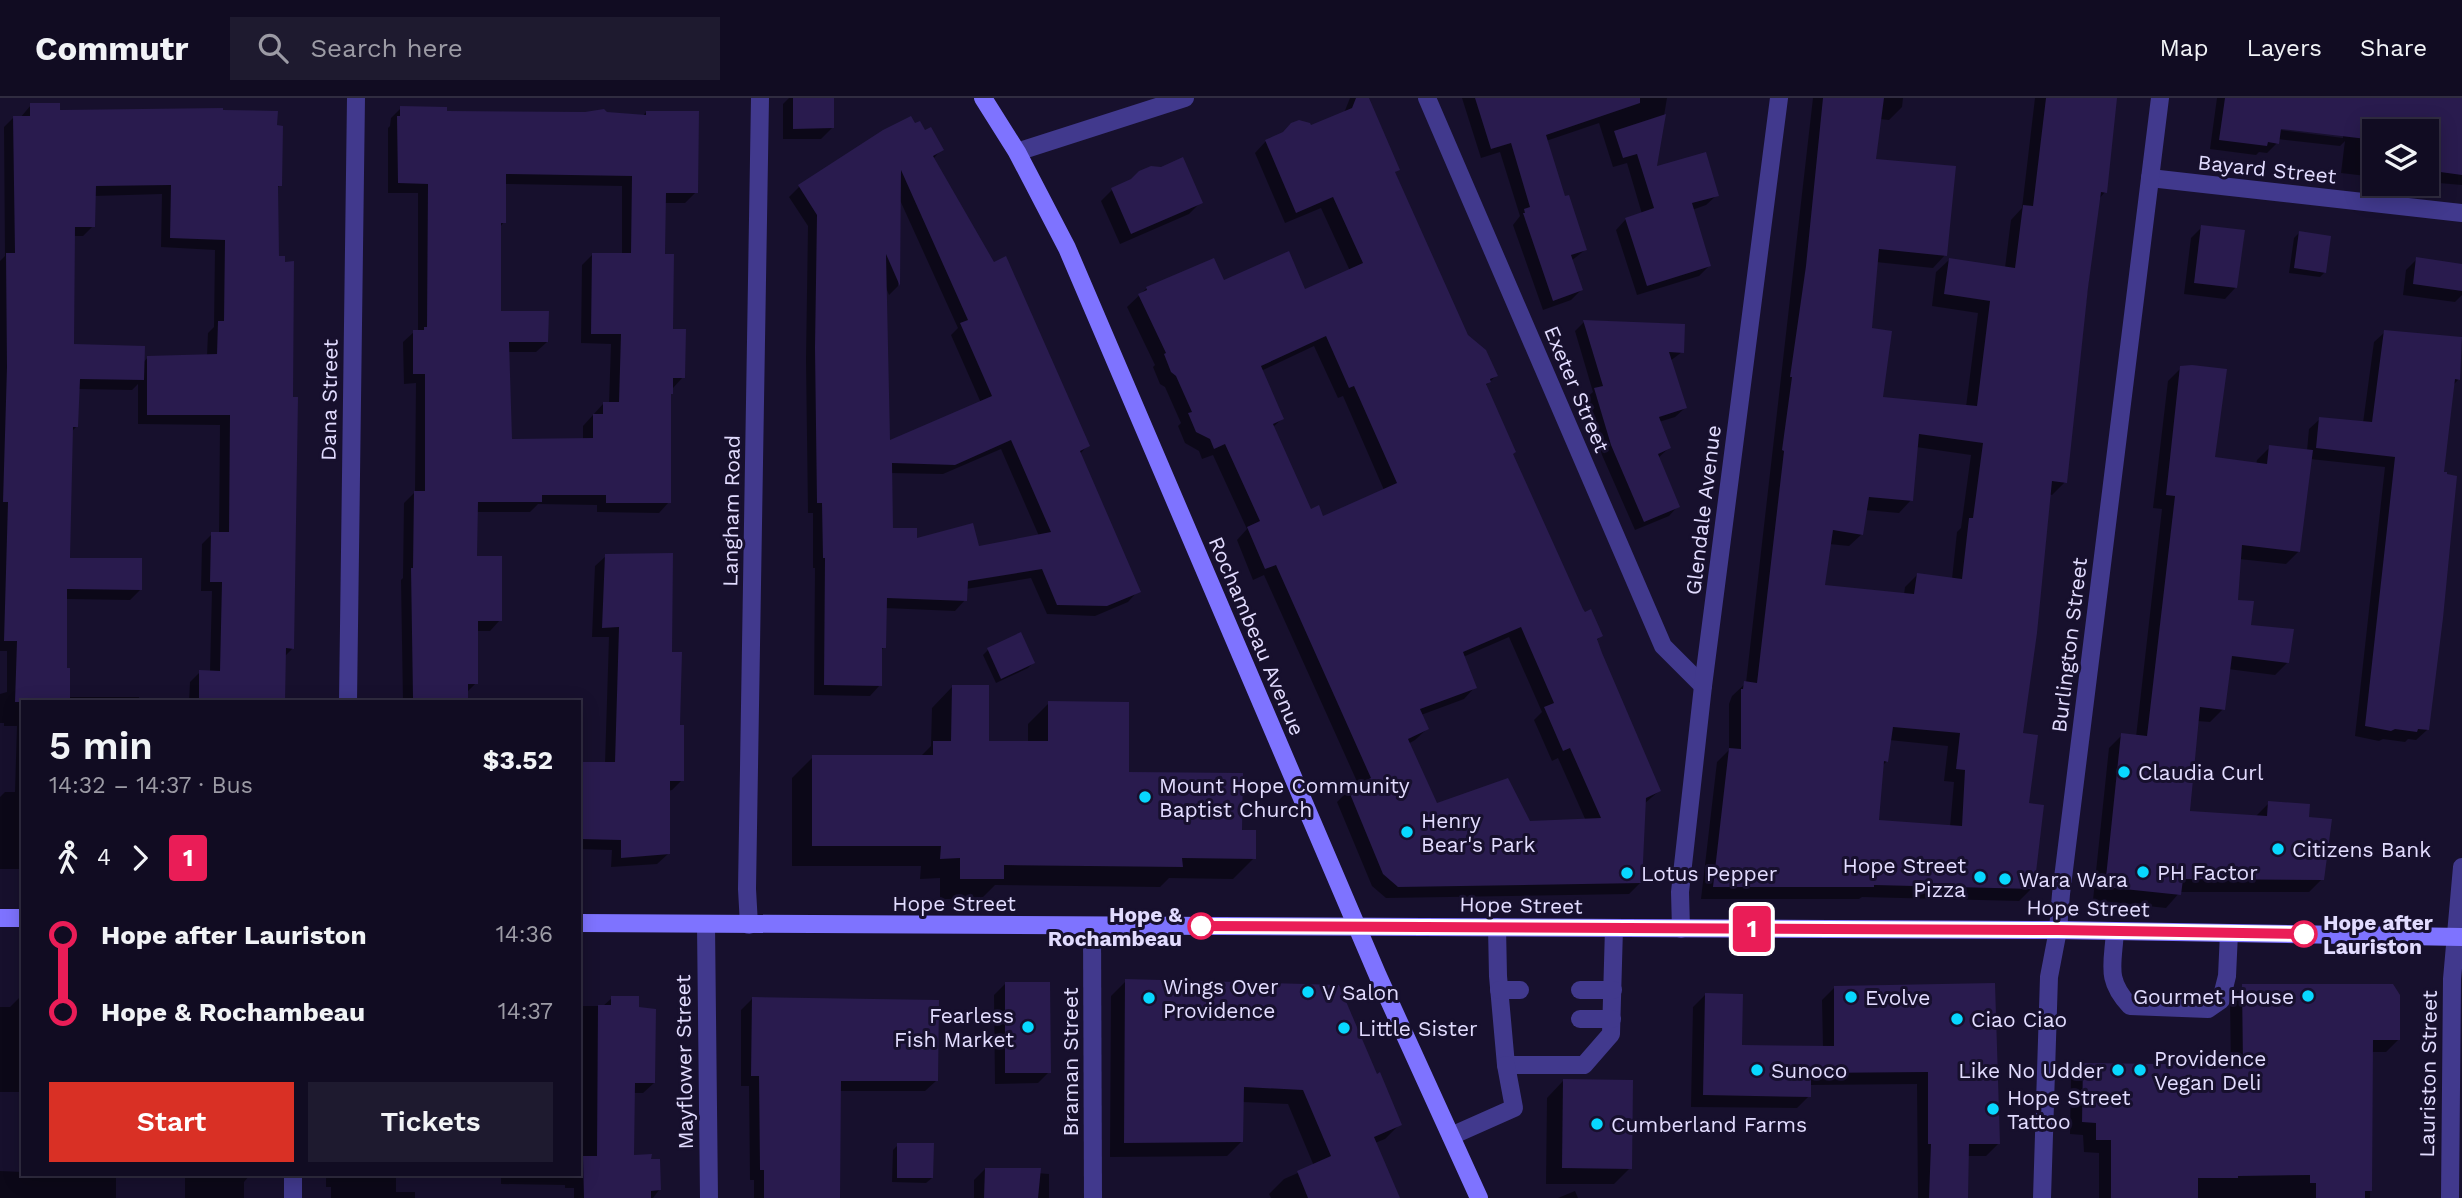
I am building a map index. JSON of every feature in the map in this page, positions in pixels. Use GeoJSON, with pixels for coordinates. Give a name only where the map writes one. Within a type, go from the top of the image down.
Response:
{"type":"FeatureCollection","features":[{"type":"Feature","properties":{"kind":"main road","name":"Rochambeau Avenue"},"geometry":{"type":"LineString","coordinates":[[984,98],[1017,152],[1067,247],[1378,976],[1479,1198]]}},
{"type":"Feature","properties":{"kind":"main road"},"geometry":{"type":"LineString","coordinates":[[0,918],[21,918]]}},
{"type":"Feature","properties":{"kind":"main road","name":"Hope Street"},"geometry":{"type":"LineString","coordinates":[[581,923],[2058,930],[2458,937]]}},
{"type":"Feature","properties":{"kind":"street","name":"Dana Street"},"geometry":{"type":"LineString","coordinates":[[348,700],[356,98]]}},
{"type":"Feature","properties":{"kind":"street","name":"Langham Road"},"geometry":{"type":"LineString","coordinates":[[749,925],[760,98]]}},
{"type":"Feature","properties":{"kind":"street"},"geometry":{"type":"LineString","coordinates":[[1017,152],[1185,98]]}},
{"type":"Feature","properties":{"kind":"street","name":"Exeter Street"},"geometry":{"type":"LineString","coordinates":[[1427,98],[1663,646],[1703,687]]}},
{"type":"Feature","properties":{"kind":"street","name":"Glendale Avenue"},"geometry":{"type":"LineString","coordinates":[[1681,929],[1680,892],[1703,687],[1779,98]]}},
{"type":"Feature","properties":{"kind":"street","name":"Burlington Street"},"geometry":{"type":"LineString","coordinates":[[2042,1198],[2049,977],[2058,930],[2160,98]]}},
{"type":"Feature","properties":{"kind":"street","name":"Bayard Street"},"geometry":{"type":"LineString","coordinates":[[2150,178],[2462,213]]}},
{"type":"Feature","properties":{"kind":"street","name":"Lauriston Street"},"geometry":{"type":"LineString","coordinates":[[2450,1198],[2452,979],[2458,937],[2462,867]]}},
{"type":"Feature","properties":{"kind":"street","name":"Mayflower Street"},"geometry":{"type":"LineString","coordinates":[[706,925],[709,1198]]}},
{"type":"Feature","properties":{"kind":"street","name":"Braman Street"},"geometry":{"type":"LineString","coordinates":[[1092,926],[1093,1198]]}},
{"type":"Feature","properties":{"kind":"street"},"geometry":{"type":"LineString","coordinates":[[1451,1136],[1514,1108],[1506,1065],[1499,990],[1497,927]]}},
{"type":"Feature","properties":{"kind":"street"},"geometry":{"type":"LineString","coordinates":[[1506,1065],[1584,1065],[1611,1034],[1614,928]]}},
{"type":"Feature","properties":{"kind":"street"},"geometry":{"type":"LineString","coordinates":[[2116,932],[2112,976],[2117,992],[2130,1006],[2208,1009],[2221,1000],[2227,976],[2229,933]]}},
{"type":"Feature","properties":{"kind":"street"},"geometry":{"type":"LineString","coordinates":[[1499,990],[1520,990]]}},
{"type":"Feature","properties":{"kind":"street"},"geometry":{"type":"LineString","coordinates":[[1580,990],[1613,990]]}},
{"type":"Feature","properties":{"kind":"street"},"geometry":{"type":"LineString","coordinates":[[1502,1020],[1521,1019]]}},
{"type":"Feature","properties":{"kind":"street"},"geometry":{"type":"LineString","coordinates":[[1580,1019],[1612,1019]]}},
{"type":"Feature","properties":{"kind":"street"},"geometry":{"type":"LineString","coordinates":[[293,1176],[293,1198]]}},
{"type":"Feature","properties":{"kind":"building"},"geometry":{"type":"Polygon","coordinates":[[[793,98],[834,98],[834,128],[793,129],[793,98]]]}},
{"type":"Feature","properties":{"kind":"building"},"geometry":{"type":"Polygon","coordinates":[[[1356,98],[1369,98],[1400,170],[1395,172],[1468,335],[1486,350],[1498,376],[1486,384],[1516,452],[1513,454],[1583,609],[1585,612],[1591,609],[1603,636],[1597,639],[1602,653],[1661,791],[1646,798],[1642,883],[1398,887],[1383,874],[1348,789],[1371,778],[1276,565],[1265,569],[1247,527],[1260,521],[1225,444],[1214,449],[1210,439],[1196,432],[1188,413],[1192,412],[1176,376],[1171,372],[1164,354],[1166,353],[1138,294],[1147,290],[1146,287],[1214,258],[1224,280],[1289,251],[1305,289],[1363,263],[1333,197],[1296,213],[1265,140],[1283,132],[1291,123],[1299,120],[1311,125],[1352,108],[1356,98]],[[1326,336],[1261,366],[1284,419],[1273,424],[1311,509],[1319,505],[1323,516],[1397,483],[1354,386],[1349,388],[1326,336]],[[1521,627],[1463,652],[1477,688],[1420,709],[1429,729],[1408,739],[1437,803],[1508,778],[1530,821],[1601,818],[1570,748],[1563,751],[1544,707],[1554,703],[1521,627]]]}},
{"type":"Feature","properties":{"kind":"building"},"geometry":{"type":"Polygon","coordinates":[[[1475,98],[1640,98],[1640,103],[1546,135],[1565,196],[1569,195],[1587,250],[1571,255],[1583,290],[1553,301],[1523,213],[1524,209],[1530,207],[1511,143],[1491,149],[1475,98]]]}},
{"type":"Feature","properties":{"kind":"building"},"geometry":{"type":"Polygon","coordinates":[[[1823,98],[1884,98],[1876,159],[1956,166],[1947,256],[1879,249],[1872,328],[1892,331],[1883,397],[1977,406],[1990,301],[1944,294],[1949,258],[2015,268],[2023,205],[2033,206],[2046,98],[2117,98],[2107,193],[2101,192],[2088,288],[2067,483],[2052,481],[2037,633],[2023,733],[2038,735],[2029,803],[2044,805],[2034,889],[1874,885],[1713,887],[1729,748],[1741,749],[1741,689],[1744,681],[1757,683],[1790,377],[1806,266],[1823,98]],[[1919,434],[1913,501],[1869,497],[1863,535],[1833,530],[1825,585],[1914,594],[1917,573],[1962,579],[1969,518],[1973,518],[1983,443],[1919,434]],[[1893,727],[1888,762],[1884,761],[1879,820],[1962,826],[1965,770],[1956,769],[1960,733],[1893,727]]]}},
{"type":"Feature","properties":{"kind":"building"},"geometry":{"type":"Polygon","coordinates":[[[2225,98],[2462,98],[2462,175],[2439,172],[2439,119],[2362,119],[2362,138],[2281,129],[2279,144],[2268,142],[2267,146],[2219,140],[2225,98]]]}},
{"type":"Feature","properties":{"kind":"building"},"geometry":{"type":"Polygon","coordinates":[[[30,103],[60,103],[60,110],[223,108],[278,111],[277,125],[283,126],[282,186],[278,186],[279,256],[285,256],[285,262],[294,261],[293,397],[298,397],[294,649],[286,648],[285,700],[199,700],[199,670],[220,671],[222,582],[210,582],[211,532],[229,532],[230,415],[147,415],[147,356],[217,354],[218,321],[224,321],[225,240],[170,238],[171,185],[96,186],[95,227],[75,227],[74,344],[145,346],[144,380],[80,379],[78,427],[73,427],[70,558],[142,558],[142,590],[67,589],[67,668],[70,668],[70,700],[15,702],[17,641],[4,641],[8,502],[3,502],[7,367],[6,253],[15,253],[13,116],[30,116],[30,103]]]}},
{"type":"Feature","properties":{"kind":"building"},"geometry":{"type":"Polygon","coordinates":[[[400,106],[447,107],[447,111],[585,112],[604,109],[607,112],[646,115],[646,111],[699,111],[698,193],[666,193],[665,254],[674,254],[673,329],[686,329],[685,378],[673,378],[671,394],[671,503],[606,503],[606,495],[542,495],[542,502],[478,502],[477,556],[502,556],[502,621],[478,621],[478,684],[468,684],[468,700],[413,698],[411,568],[414,491],[425,491],[425,374],[413,374],[413,330],[424,330],[424,327],[427,327],[428,184],[398,183],[397,116],[400,116],[400,106]],[[506,174],[506,223],[501,223],[501,311],[549,311],[548,342],[509,342],[512,439],[593,438],[593,414],[603,414],[603,402],[619,402],[621,334],[591,334],[592,253],[631,253],[632,176],[506,174]]]}},
{"type":"Feature","properties":{"kind":"building"},"geometry":{"type":"Polygon","coordinates":[[[1666,114],[1657,166],[1706,152],[1719,196],[1692,203],[1711,266],[1647,286],[1625,218],[1654,208],[1637,154],[1623,158],[1614,131],[1666,114]]]}},
{"type":"Feature","properties":{"kind":"building"},"geometry":{"type":"Polygon","coordinates":[[[911,116],[915,123],[920,121],[925,130],[931,127],[944,150],[933,156],[994,262],[1006,256],[1090,446],[1080,451],[1141,592],[1107,606],[1057,605],[1042,569],[968,581],[967,601],[887,598],[886,648],[882,648],[882,686],[824,685],[825,558],[822,503],[817,503],[817,215],[798,185],[883,130],[911,116]],[[901,170],[900,286],[886,254],[890,440],[992,396],[960,323],[968,320],[901,170]],[[1011,440],[955,465],[892,463],[893,528],[917,528],[917,538],[973,523],[979,546],[1051,532],[1011,440]]]}},
{"type":"Feature","properties":{"kind":"building"},"geometry":{"type":"Polygon","coordinates":[[[1183,157],[1203,203],[1131,234],[1111,188],[1131,179],[1139,171],[1151,166],[1161,167],[1183,157]]]}},
{"type":"Feature","properties":{"kind":"building"},"geometry":{"type":"Polygon","coordinates":[[[2201,225],[2245,230],[2237,288],[2194,283],[2201,225]]]}},
{"type":"Feature","properties":{"kind":"building"},"geometry":{"type":"Polygon","coordinates":[[[2299,231],[2331,236],[2326,273],[2294,268],[2299,231]]]}},
{"type":"Feature","properties":{"kind":"building"},"geometry":{"type":"Polygon","coordinates":[[[2416,257],[2462,264],[2462,291],[2413,284],[2416,257]]]}},
{"type":"Feature","properties":{"kind":"building"},"geometry":{"type":"Polygon","coordinates":[[[1583,320],[1685,324],[1684,353],[1669,352],[1687,408],[1659,417],[1671,448],[1658,454],[1680,507],[1644,522],[1611,445],[1594,388],[1603,386],[1583,320]]]}},
{"type":"Feature","properties":{"kind":"building"},"geometry":{"type":"Polygon","coordinates":[[[2384,330],[2462,337],[2460,380],[2455,379],[2444,472],[2457,476],[2443,618],[2429,730],[2418,729],[2417,732],[2365,726],[2395,457],[2316,448],[2319,417],[2372,422],[2384,330]]]}},
{"type":"Feature","properties":{"kind":"building"},"geometry":{"type":"Polygon","coordinates":[[[2180,366],[2227,369],[2215,457],[2267,464],[2269,445],[2313,450],[2300,552],[2242,545],[2238,600],[2254,601],[2251,625],[2294,629],[2289,663],[2232,656],[2225,710],[2200,707],[2190,811],[2267,816],[2268,801],[2310,804],[2309,817],[2332,819],[2324,880],[2183,879],[2181,895],[2105,887],[2121,733],[2147,736],[2175,496],[2166,495],[2180,366]]]}},
{"type":"Feature","properties":{"kind":"building"},"geometry":{"type":"Polygon","coordinates":[[[673,553],[672,652],[682,652],[680,725],[684,725],[684,781],[670,781],[670,854],[621,858],[621,840],[581,839],[581,762],[615,762],[619,627],[602,628],[605,554],[673,553]]]}},
{"type":"Feature","properties":{"kind":"building"},"geometry":{"type":"Polygon","coordinates":[[[1021,632],[1035,663],[1001,679],[987,648],[1021,632]]]}},
{"type":"Feature","properties":{"kind":"building"},"geometry":{"type":"Polygon","coordinates":[[[952,685],[989,685],[989,741],[1048,741],[1048,701],[1129,702],[1129,772],[1243,773],[1242,830],[1256,830],[1256,859],[1182,858],[1183,867],[1004,865],[1004,879],[960,879],[960,858],[940,859],[941,846],[812,846],[812,755],[933,755],[933,741],[951,741],[952,685]]]}},
{"type":"Feature","properties":{"kind":"building"},"geometry":{"type":"Polygon","coordinates":[[[1125,979],[1339,985],[1402,1125],[1374,1137],[1400,1198],[1308,1198],[1297,1171],[1331,1156],[1303,1090],[1244,1087],[1243,1142],[1124,1143],[1125,979]]]}},
{"type":"Feature","properties":{"kind":"building","name":"Fearless Fish Market"},"geometry":{"type":"Polygon","coordinates":[[[1005,982],[1050,982],[1051,1073],[1005,1073],[1005,982]]]}},
{"type":"Feature","properties":{"kind":"building"},"geometry":{"type":"Polygon","coordinates":[[[1995,983],[2000,1144],[1969,1144],[1968,1198],[1929,1198],[1931,1144],[1928,1144],[1928,1072],[1811,1073],[1811,1097],[1703,1095],[1705,993],[1743,994],[1742,1045],[1834,1046],[1834,986],[1995,983]]]}},
{"type":"Feature","properties":{"kind":"building"},"geometry":{"type":"Polygon","coordinates":[[[2242,984],[2393,984],[2400,995],[2400,1040],[2373,1040],[2372,1191],[2365,1191],[2365,1198],[2316,1198],[2316,1183],[2310,1183],[2310,1175],[2238,1176],[2198,1178],[2198,1198],[2111,1198],[2111,1140],[2096,1140],[2096,1123],[2082,1122],[2083,1063],[2243,1065],[2242,984]]]}},
{"type":"Feature","properties":{"kind":"building"},"geometry":{"type":"Polygon","coordinates":[[[611,996],[639,996],[639,1007],[656,1009],[655,1083],[635,1083],[634,1155],[652,1154],[651,1159],[660,1159],[661,1190],[651,1191],[651,1198],[584,1198],[583,1156],[597,1156],[598,1005],[611,1005],[611,996]]]}},
{"type":"Feature","properties":{"kind":"building"},"geometry":{"type":"Polygon","coordinates":[[[752,997],[939,1000],[938,1081],[841,1081],[840,1198],[764,1198],[764,1170],[760,1170],[759,1076],[751,1076],[752,997]]]}},
{"type":"Feature","properties":{"kind":"building","name":"Cumberland Farms"},"geometry":{"type":"Polygon","coordinates":[[[1563,1079],[1633,1080],[1632,1169],[1562,1168],[1563,1079]]]}},
{"type":"Feature","properties":{"kind":"building"},"geometry":{"type":"Polygon","coordinates":[[[897,1143],[934,1143],[933,1178],[897,1178],[897,1143]]]}},
{"type":"Feature","properties":{"kind":"building"},"geometry":{"type":"Polygon","coordinates":[[[985,1168],[1041,1168],[1038,1198],[984,1198],[985,1168]]]}},
{"type":"Feature","properties":{"kind":"bus line","name":"1"},"geometry":{"type":"LineString","coordinates":[[1201,926],[2058,930],[2304,934]]}},
{"type":"Feature","properties":{"kind":"place","name":"Claudia Curl"},"geometry":{"type":"Point","coordinates":[2124,772]}},
{"type":"Feature","properties":{"kind":"place","name":"Mount Hope Community Baptist Church"},"geometry":{"type":"Point","coordinates":[1145,797]}},
{"type":"Feature","properties":{"kind":"place","name":"Henry Bear's Park"},"geometry":{"type":"Point","coordinates":[1407,832]}},
{"type":"Feature","properties":{"kind":"place","name":"Citizens Bank"},"geometry":{"type":"Point","coordinates":[2278,849]}},
{"type":"Feature","properties":{"kind":"place","name":"PH Factor"},"geometry":{"type":"Point","coordinates":[2143,872]}},
{"type":"Feature","properties":{"kind":"place","name":"Lotus Pepper"},"geometry":{"type":"Point","coordinates":[1627,873]}},
{"type":"Feature","properties":{"kind":"place","name":"Hope Street Pizza"},"geometry":{"type":"Point","coordinates":[1980,877]}},
{"type":"Feature","properties":{"kind":"place","name":"Wara Wara"},"geometry":{"type":"Point","coordinates":[2005,879]}},
{"type":"Feature","properties":{"kind":"place","name":"Hope & Rochambeau"},"geometry":{"type":"Point","coordinates":[1201,926]}},
{"type":"Feature","properties":{"kind":"place","name":"Hope after Lauriston"},"geometry":{"type":"Point","coordinates":[2304,934]}},
{"type":"Feature","properties":{"kind":"place","name":"V Salon"},"geometry":{"type":"Point","coordinates":[1308,992]}},
{"type":"Feature","properties":{"kind":"place","name":"Gourmet House"},"geometry":{"type":"Point","coordinates":[2308,996]}},
{"type":"Feature","properties":{"kind":"place","name":"Evolve"},"geometry":{"type":"Point","coordinates":[1851,997]}},
{"type":"Feature","properties":{"kind":"place","name":"Wings Over Providence"},"geometry":{"type":"Point","coordinates":[1149,998]}},
{"type":"Feature","properties":{"kind":"place","name":"Ciao Ciao"},"geometry":{"type":"Point","coordinates":[1957,1019]}},
{"type":"Feature","properties":{"kind":"place","name":"Fearless Fish Market"},"geometry":{"type":"Point","coordinates":[1028,1027]}},
{"type":"Feature","properties":{"kind":"place","name":"Little Sister"},"geometry":{"type":"Point","coordinates":[1344,1028]}},
{"type":"Feature","properties":{"kind":"place","name":"Sunoco"},"geometry":{"type":"Point","coordinates":[1757,1070]}},
{"type":"Feature","properties":{"kind":"place","name":"Like No Udder"},"geometry":{"type":"Point","coordinates":[2118,1070]}},
{"type":"Feature","properties":{"kind":"place","name":"Providence Vegan Deli"},"geometry":{"type":"Point","coordinates":[2140,1070]}},
{"type":"Feature","properties":{"kind":"place","name":"Hope Street Tattoo"},"geometry":{"type":"Point","coordinates":[1993,1109]}},
{"type":"Feature","properties":{"kind":"place","name":"Cumberland Farms"},"geometry":{"type":"Point","coordinates":[1597,1124]}}]}
